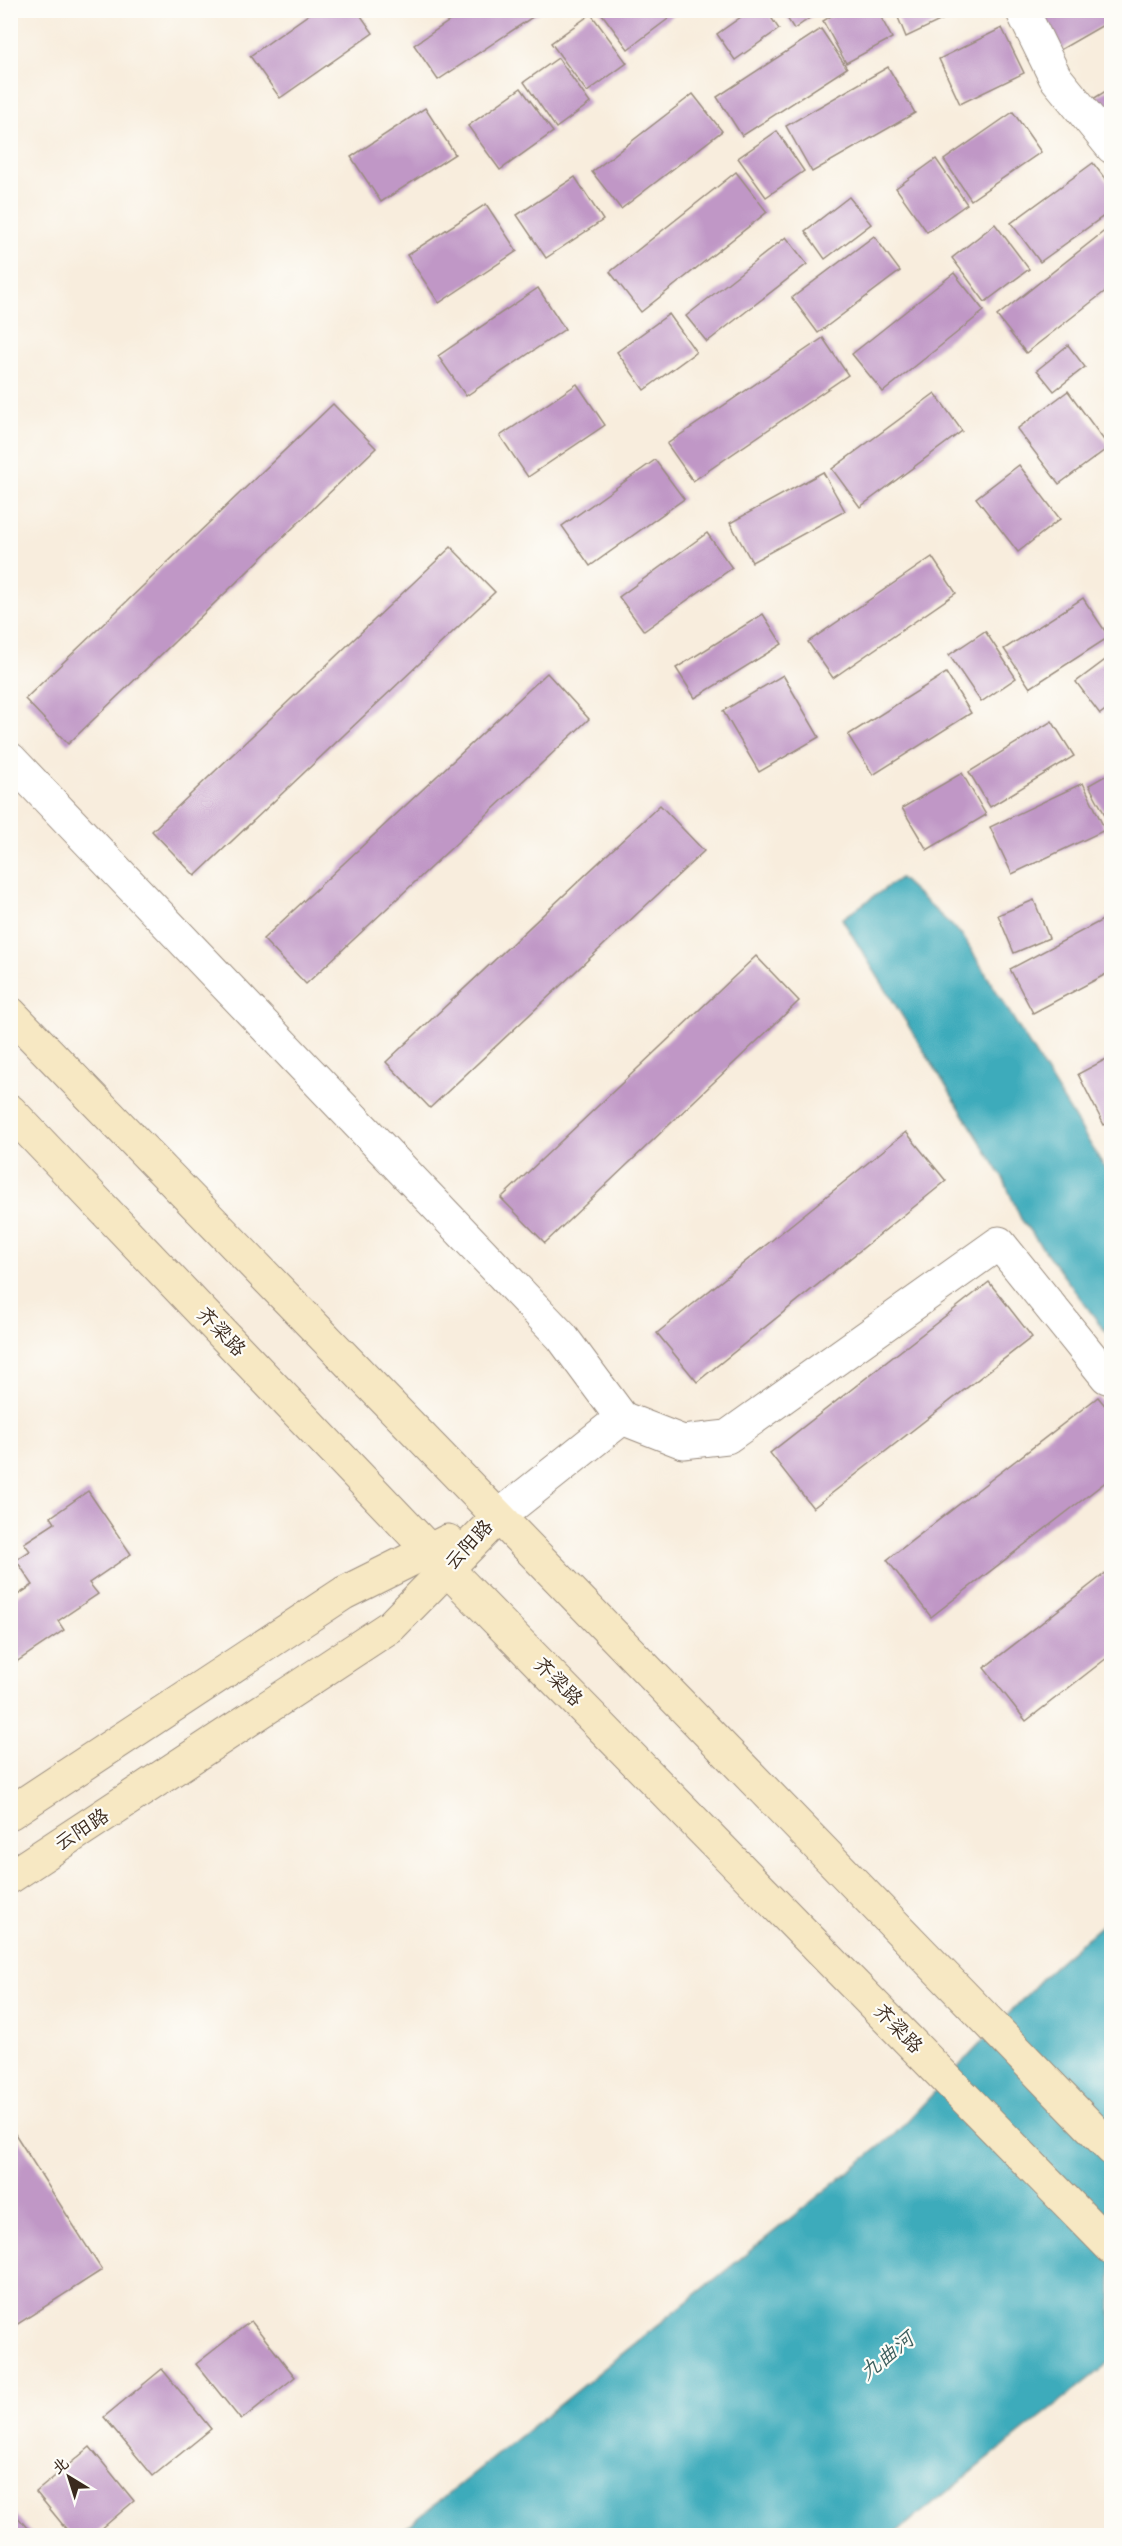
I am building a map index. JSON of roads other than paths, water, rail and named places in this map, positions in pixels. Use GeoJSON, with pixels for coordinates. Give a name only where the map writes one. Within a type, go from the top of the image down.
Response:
{"type":"FeatureCollection","features":[{"type":"Feature","properties":{"kind":"main road"},"geometry":{"type":"LineString","coordinates":[[10,1013],[895,1928],[1112,2149]]}},
{"type":"Feature","properties":{"kind":"main road","name":"齐梁路"},"geometry":{"type":"LineString","coordinates":[[10,1111],[438,1560],[1112,2248]]}},
{"type":"Feature","properties":{"kind":"main road","name":"云阳路"},"geometry":{"type":"LineString","coordinates":[[10,1814],[344,1593],[438,1560],[498,1517]]}},
{"type":"Feature","properties":{"kind":"main road","name":"云阳路"},"geometry":{"type":"LineString","coordinates":[[10,1877],[391,1626],[438,1560]]}},
{"type":"Feature","properties":{"kind":"street"},"geometry":{"type":"LineString","coordinates":[[1022,10],[1055,77],[1112,147]]}},
{"type":"Feature","properties":{"kind":"street"},"geometry":{"type":"LineString","coordinates":[[10,759],[562,1337],[622,1418],[683,1442],[727,1437],[999,1243],[1107,1377],[1112,1378]]}},
{"type":"Feature","properties":{"kind":"street"},"geometry":{"type":"LineString","coordinates":[[498,1517],[622,1418]]}},
{"type":"Feature","properties":{"kind":"water"},"geometry":{"type":"Polygon","coordinates":[[[900,878],[962,935],[1111,1178],[1111,1339],[1021,1219],[1003,1178],[842,919],[900,878]]]}},
{"type":"Feature","properties":{"kind":"water","name":"九曲河"},"geometry":{"type":"Polygon","coordinates":[[[1111,1917],[1111,2361],[893,2535],[396,2536],[894,2135],[1054,1966],[1111,1917]]]}}]}
